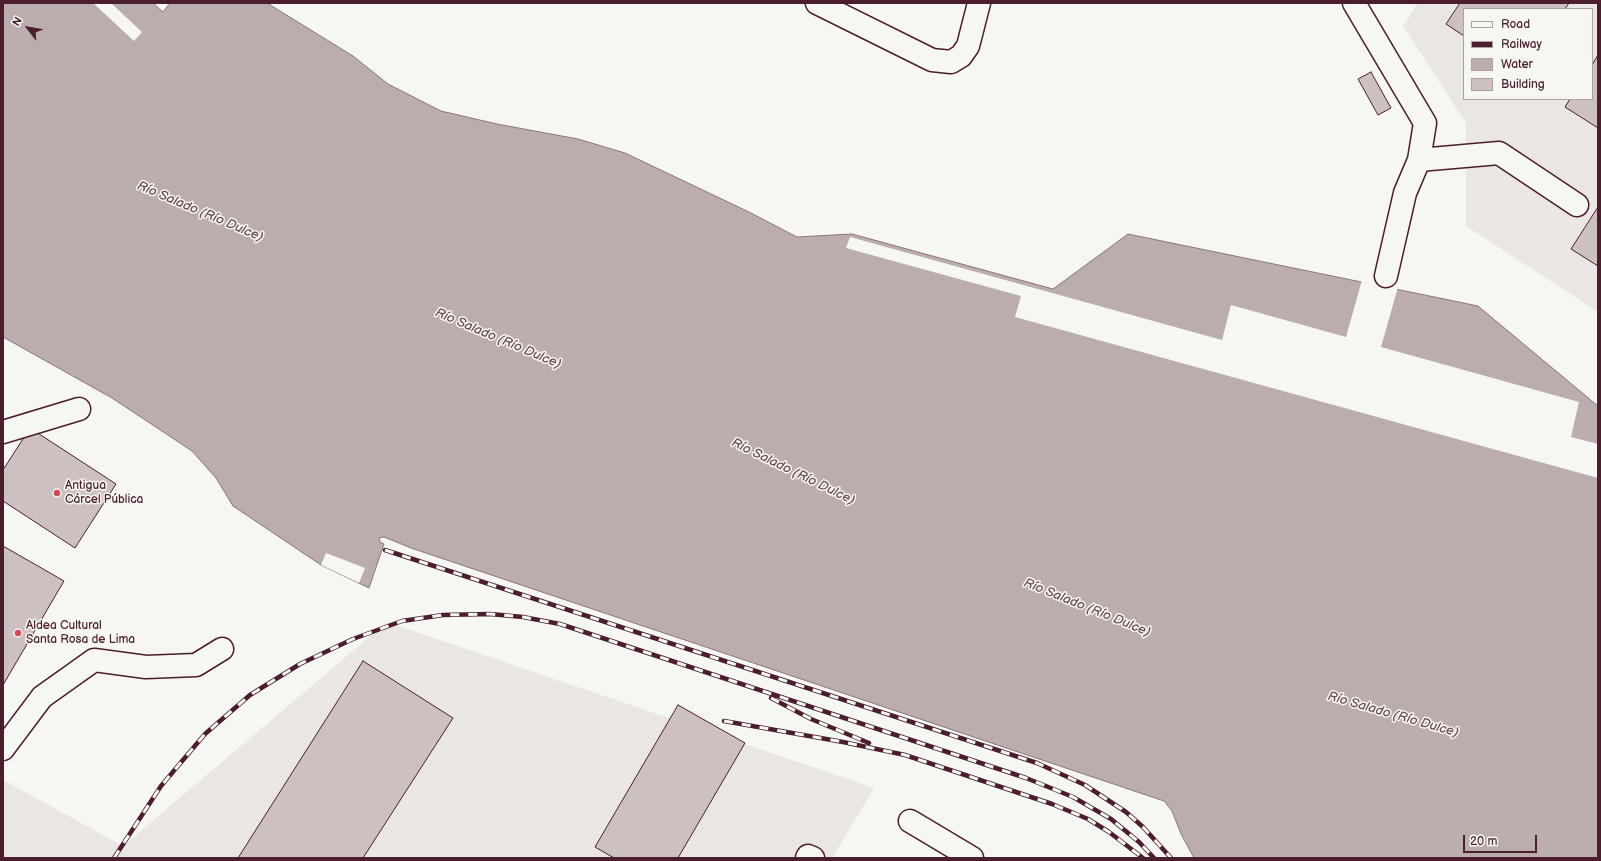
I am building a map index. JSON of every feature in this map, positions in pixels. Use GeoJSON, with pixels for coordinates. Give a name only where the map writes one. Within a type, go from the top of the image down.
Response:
{"type":"FeatureCollection","features":[{"type":"Feature","properties":{"kind":"street"},"geometry":{"type":"LineString","coordinates":[[818,3],[932,60],[951,62],[961,56],[968,46],[978,3]]}},
{"type":"Feature","properties":{"kind":"street"},"geometry":{"type":"LineString","coordinates":[[1354,3],[1426,123],[1419,160],[1405,193],[1386,276]]}},
{"type":"Feature","properties":{"kind":"street"},"geometry":{"type":"LineString","coordinates":[[1419,160],[1499,153],[1577,205]]}},
{"type":"Feature","properties":{"kind":"street"},"geometry":{"type":"LineString","coordinates":[[3,432],[79,409]]}},
{"type":"Feature","properties":{"kind":"street"},"geometry":{"type":"LineString","coordinates":[[3,749],[42,697],[94,660],[146,667],[196,665],[222,649]]}},
{"type":"Feature","properties":{"kind":"street"},"geometry":{"type":"LineString","coordinates":[[910,821],[972,858]]}},
{"type":"Feature","properties":{"kind":"street"},"geometry":{"type":"LineString","coordinates":[[807,858],[808,856],[813,858]]}},
{"type":"Feature","properties":{"kind":"shaded area"},"geometry":{"type":"Polygon","coordinates":[[[1418,3],[1598,3],[1598,312],[1466,226],[1466,123],[1403,26],[1418,3]]]}},
{"type":"Feature","properties":{"kind":"shaded area"},"geometry":{"type":"Polygon","coordinates":[[[387,622],[874,788],[832,858],[3,858],[3,780],[123,846],[387,622]]]}},
{"type":"Feature","properties":{"kind":"water","name":"Río Salado (Río Dulce)"},"geometry":{"type":"Polygon","coordinates":[[[3,3],[153,3],[163,12],[170,3],[267,3],[353,56],[388,84],[441,111],[497,124],[578,139],[625,153],[749,212],[797,237],[852,234],[1053,289],[1128,234],[1478,306],[1598,406],[1598,858],[1194,858],[1181,834],[1172,811],[1164,801],[411,548],[384,537],[379,538],[380,542],[384,544],[369,588],[321,565],[233,506],[216,478],[192,451],[112,398],[3,337],[3,3]]]}},
{"type":"Feature","properties":{"kind":"pier"},"geometry":{"type":"Polygon","coordinates":[[[93,3],[111,3],[142,32],[134,41],[93,3]]]}},
{"type":"Feature","properties":{"kind":"pier"},"geometry":{"type":"Polygon","coordinates":[[[850,237],[1222,340],[1231,305],[1346,337],[1362,280],[1398,287],[1381,347],[1579,402],[1571,437],[1598,444],[1598,478],[1015,317],[1021,296],[846,248],[850,237]]]}},
{"type":"Feature","properties":{"kind":"pier"},"geometry":{"type":"Polygon","coordinates":[[[326,553],[365,568],[359,583],[321,565],[326,553]]]}},
{"type":"Feature","properties":{"kind":"building"},"geometry":{"type":"Polygon","coordinates":[[[1460,3],[1569,3],[1566,8],[1463,8],[1463,35],[1446,24],[1460,3]]]}},
{"type":"Feature","properties":{"kind":"building"},"geometry":{"type":"Polygon","coordinates":[[[1598,55],[1598,128],[1565,107],[1569,100],[1593,100],[1593,63],[1598,55]]]}},
{"type":"Feature","properties":{"kind":"building"},"geometry":{"type":"Polygon","coordinates":[[[1371,72],[1391,108],[1378,115],[1358,79],[1371,72]]]}},
{"type":"Feature","properties":{"kind":"building"},"geometry":{"type":"Polygon","coordinates":[[[1598,207],[1598,266],[1571,249],[1598,207]]]}},
{"type":"Feature","properties":{"kind":"building","name":"Antigua Cárcel Pública"},"geometry":{"type":"Polygon","coordinates":[[[30,428],[116,484],[75,548],[3,501],[3,470],[30,428]]]}},
{"type":"Feature","properties":{"kind":"building","name":"Aldea Cultural Santa Rosa de Lima"},"geometry":{"type":"Polygon","coordinates":[[[3,546],[64,581],[3,685],[3,546]]]}},
{"type":"Feature","properties":{"kind":"building"},"geometry":{"type":"Polygon","coordinates":[[[363,661],[453,718],[363,858],[238,858],[363,661]]]}},
{"type":"Feature","properties":{"kind":"building"},"geometry":{"type":"Polygon","coordinates":[[[678,705],[745,743],[678,858],[614,858],[595,847],[678,705]]]}},
{"type":"Feature","properties":{"kind":"railway"},"geometry":{"type":"LineString","coordinates":[[385,550],[1037,763],[1085,785],[1126,812],[1143,827],[1171,858]]}},
{"type":"Feature","properties":{"kind":"railway"},"geometry":{"type":"LineString","coordinates":[[114,858],[161,786],[205,734],[250,695],[300,664],[353,639],[402,621],[443,615],[490,614],[523,617],[560,624],[1026,778],[1073,797],[1111,819],[1139,842],[1154,858]]}},
{"type":"Feature","properties":{"kind":"railway"},"geometry":{"type":"LineString","coordinates":[[771,698],[811,719],[869,743]]}},
{"type":"Feature","properties":{"kind":"railway"},"geometry":{"type":"LineString","coordinates":[[724,721],[843,742],[905,755],[1052,804],[1088,819],[1109,832],[1143,858]]}},
{"type":"Feature","properties":{"kind":"place","name":"Antigua Cárcel Pública"},"geometry":{"type":"Point","coordinates":[57,493]}},
{"type":"Feature","properties":{"kind":"place","name":"Aldea Cultural Santa Rosa de Lima"},"geometry":{"type":"Point","coordinates":[18,633]}}]}
